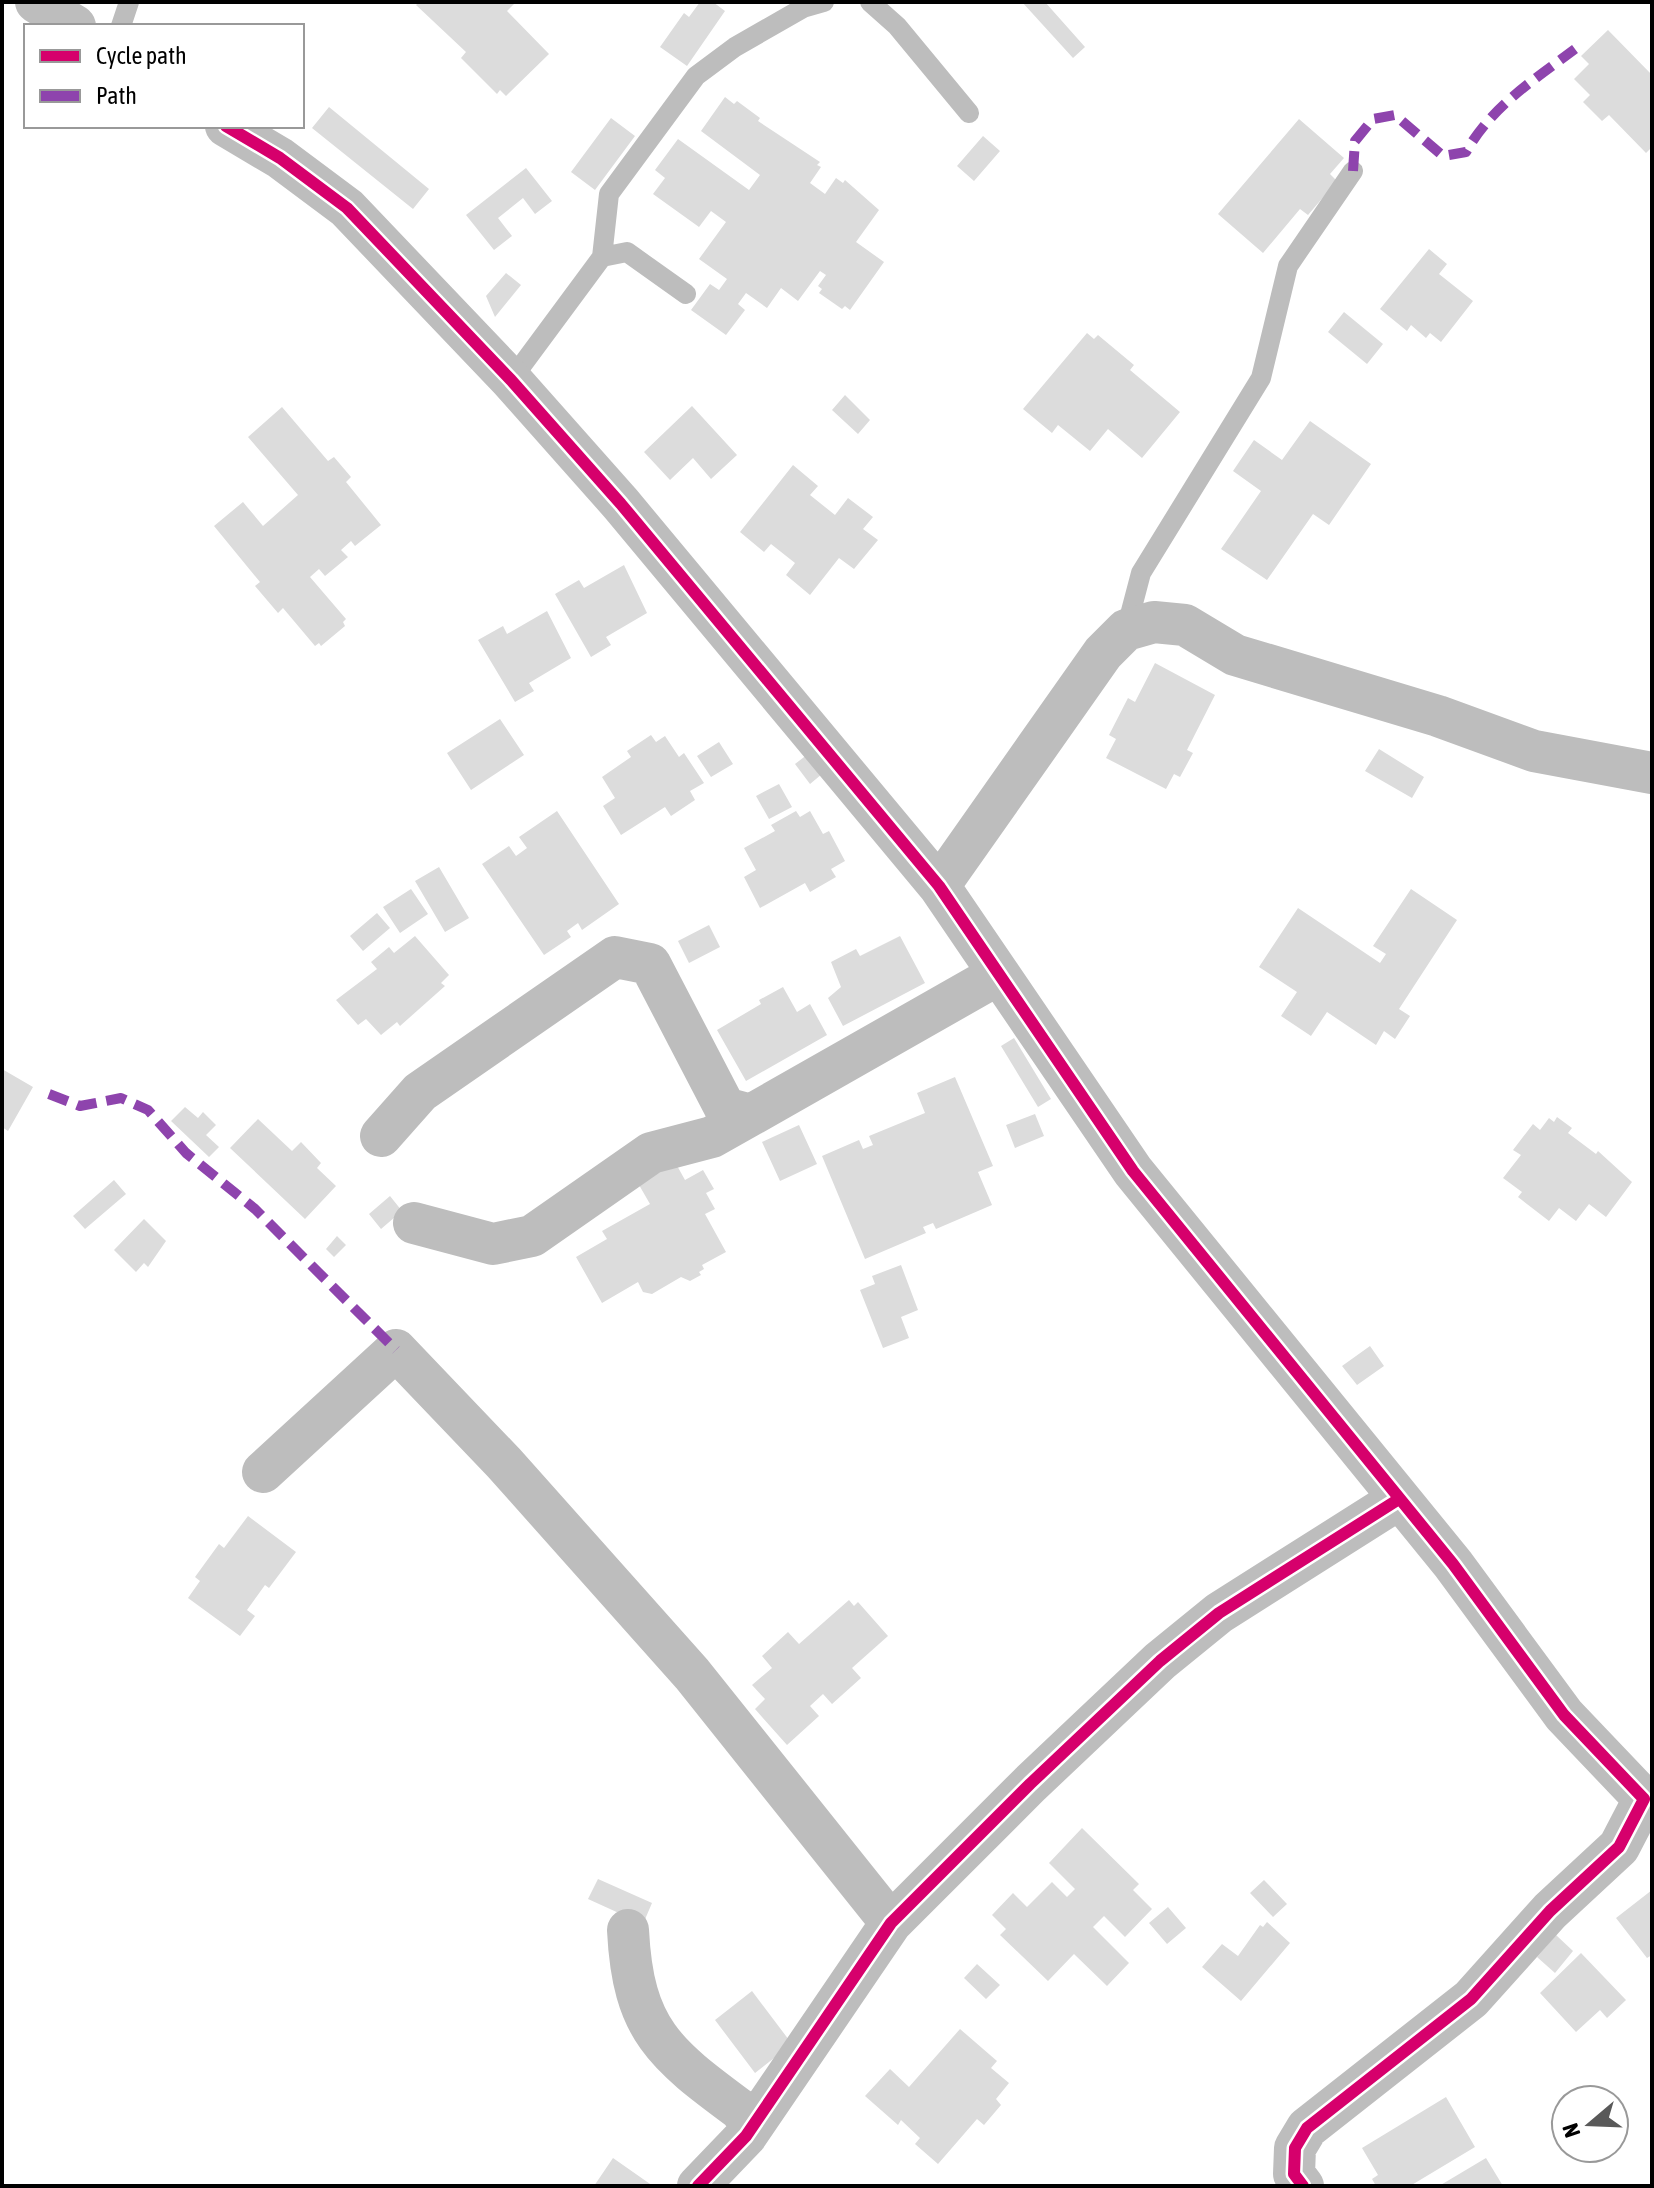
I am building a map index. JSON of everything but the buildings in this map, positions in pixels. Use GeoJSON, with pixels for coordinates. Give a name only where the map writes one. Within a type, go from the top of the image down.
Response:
{"type":"FeatureCollection","features":[{"type":"Feature","properties":{"kind":"street"},"geometry":{"type":"LineString","coordinates":[[36,2],[72,24]]}},
{"type":"Feature","properties":{"kind":"street"},"geometry":{"type":"LineString","coordinates":[[229,128],[280,158],[347,208],[511,380],[721,622],[939,886],[1133,1171],[1453,1564],[1564,1715],[1648,1801],[1619,1847],[1550,1911],[1471,1999],[1307,2128],[1295,2148],[1294,2174],[1303,2186]]}},
{"type":"Feature","properties":{"kind":"street"},"geometry":{"type":"LineString","coordinates":[[939,886],[1103,653],[1126,630],[1154,622],[1185,625],[1235,655],[1438,716],[1534,751],[1652,773]]}},
{"type":"Feature","properties":{"kind":"street"},"geometry":{"type":"LineString","coordinates":[[381,1136],[420,1092],[615,957],[650,964],[725,1108],[751,1115]]}},
{"type":"Feature","properties":{"kind":"street"},"geometry":{"type":"LineString","coordinates":[[414,1223],[493,1244],[532,1236],[651,1153],[712,1137],[999,974]]}},
{"type":"Feature","properties":{"kind":"street"},"geometry":{"type":"LineString","coordinates":[[263,1472],[396,1350],[504,1463],[692,1674],[891,1923]]}},
{"type":"Feature","properties":{"kind":"street"},"geometry":{"type":"LineString","coordinates":[[698,2186],[746,2136],[891,1923],[1160,1661],[1219,1613],[1399,1499]]}},
{"type":"Feature","properties":{"kind":"street"},"geometry":{"type":"LineString","coordinates":[[628,1930],[630,1977],[639,2006],[654,2033],[672,2057],[742,2111],[748,2123],[746,2136]]}},
{"type":"Feature","properties":{"kind":"lane"},"geometry":{"type":"LineString","coordinates":[[122,24],[129,2]]}},
{"type":"Feature","properties":{"kind":"lane"},"geometry":{"type":"LineString","coordinates":[[511,380],[602,257],[609,194],[696,76],[748,39],[803,8],[824,2]]}},
{"type":"Feature","properties":{"kind":"lane"},"geometry":{"type":"LineString","coordinates":[[870,2],[897,26],[969,113]]}},
{"type":"Feature","properties":{"kind":"lane"},"geometry":{"type":"LineString","coordinates":[[1126,630],[1141,573],[1261,378],[1288,266],[1353,171]]}},
{"type":"Feature","properties":{"kind":"lane"},"geometry":{"type":"LineString","coordinates":[[602,257],[627,252],[686,294]]}},
{"type":"Feature","properties":{"kind":"marked path"},"geometry":{"type":"LineString","coordinates":[[1353,171],[1355,141],[1373,119],[1395,115],[1443,156],[1466,152],[1501,108],[1575,49]]}},
{"type":"Feature","properties":{"kind":"marked path"},"geometry":{"type":"LineString","coordinates":[[49,1094],[80,1106],[121,1098],[148,1110],[186,1153],[255,1209],[396,1350]]}},
{"type":"Feature","properties":{"kind":"cycle path"},"geometry":{"type":"LineString","coordinates":[[229,128],[280,158],[347,208],[511,380],[621,504],[939,886],[1133,1171],[1453,1564],[1564,1715],[1644,1799],[1619,1847],[1550,1911],[1471,1999],[1307,2128],[1295,2148],[1294,2174],[1303,2186]]}},
{"type":"Feature","properties":{"kind":"cycle path"},"geometry":{"type":"LineString","coordinates":[[698,2186],[746,2136],[891,1923],[1030,1784],[1160,1661],[1219,1613],[1399,1499]]}}]}
